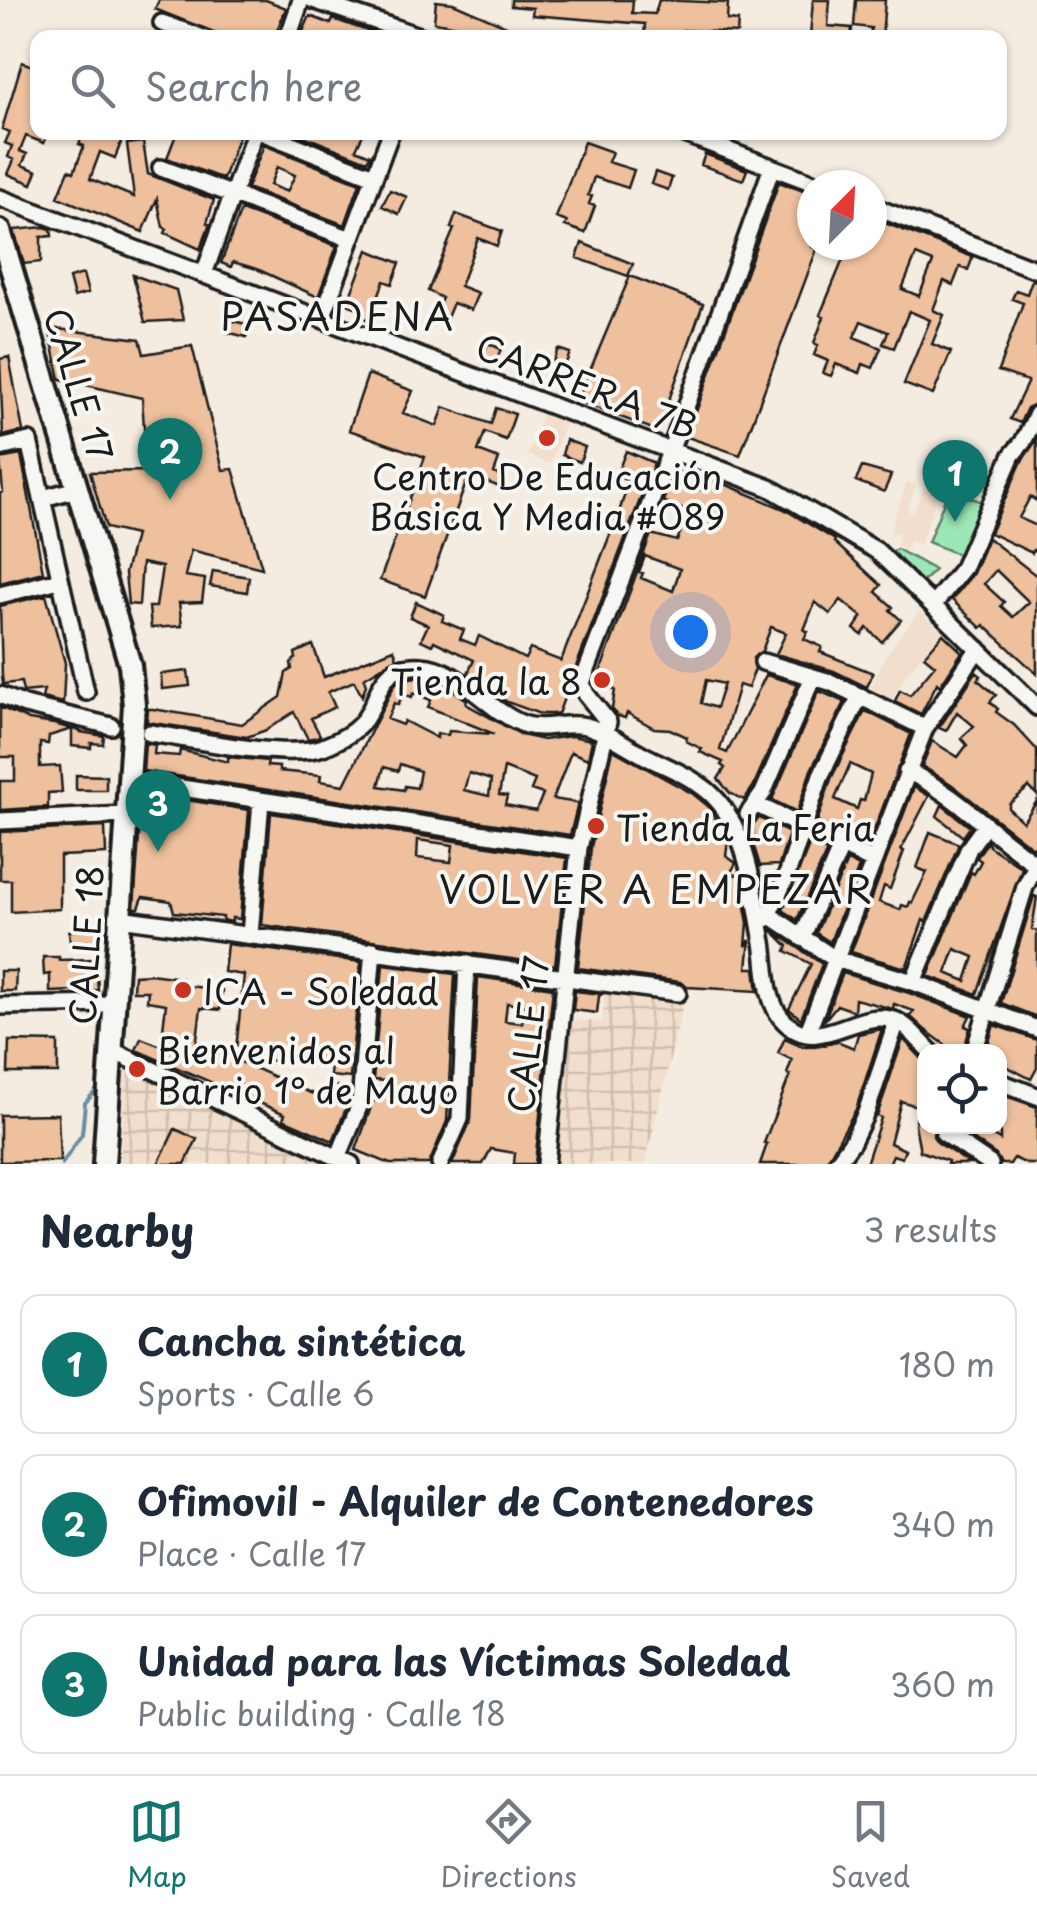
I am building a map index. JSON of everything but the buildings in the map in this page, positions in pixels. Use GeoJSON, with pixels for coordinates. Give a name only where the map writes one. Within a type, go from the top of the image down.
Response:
{"type":"FeatureCollection","features":[{"type":"Feature","properties":{"kind":"main road","name":"CALLE 17"},"geometry":{"type":"LineString","coordinates":[[0,236],[130,665],[136,731]]}},
{"type":"Feature","properties":{"kind":"main road","name":"CALLE 18"},"geometry":{"type":"LineString","coordinates":[[104,1164],[125,815],[136,731]]}},
{"type":"Feature","properties":{"kind":"street"},"geometry":{"type":"LineString","coordinates":[[291,30],[301,0]]}},
{"type":"Feature","properties":{"kind":"street"},"geometry":{"type":"LineString","coordinates":[[314,0],[402,30]]}},
{"type":"Feature","properties":{"kind":"street"},"geometry":{"type":"LineString","coordinates":[[162,23],[181,30]]}},
{"type":"Feature","properties":{"kind":"street"},"geometry":{"type":"LineString","coordinates":[[204,274],[255,140]]}},
{"type":"Feature","properties":{"kind":"street"},"geometry":{"type":"LineString","coordinates":[[279,140],[374,176]]}},
{"type":"Feature","properties":{"kind":"street"},"geometry":{"type":"LineString","coordinates":[[322,318],[388,140]]}},
{"type":"Feature","properties":{"kind":"street"},"geometry":{"type":"LineString","coordinates":[[700,140],[797,177]]}},
{"type":"Feature","properties":{"kind":"street"},"geometry":{"type":"LineString","coordinates":[[604,734],[606,717],[586,694],[582,683],[772,167]]}},
{"type":"Feature","properties":{"kind":"street"},"geometry":{"type":"LineString","coordinates":[[161,168],[352,239]]}},
{"type":"Feature","properties":{"kind":"street","name":"CARRERA 7B"},"geometry":{"type":"LineString","coordinates":[[0,198],[770,488],[877,550],[1037,708]]}},
{"type":"Feature","properties":{"kind":"street"},"geometry":{"type":"LineString","coordinates":[[887,212],[1037,270]]}},
{"type":"Feature","properties":{"kind":"street"},"geometry":{"type":"LineString","coordinates":[[934,604],[963,568],[1012,455],[1037,414]]}},
{"type":"Feature","properties":{"kind":"street","name":"CALLE 17"},"geometry":{"type":"LineString","coordinates":[[0,448],[29,441],[86,692]]}},
{"type":"Feature","properties":{"kind":"street"},"geometry":{"type":"LineString","coordinates":[[43,498],[77,489]]}},
{"type":"Feature","properties":{"kind":"street"},"geometry":{"type":"LineString","coordinates":[[0,595],[59,580]]}},
{"type":"Feature","properties":{"kind":"street"},"geometry":{"type":"LineString","coordinates":[[815,1034],[835,958],[925,728],[978,649]]}},
{"type":"Feature","properties":{"kind":"street"},"geometry":{"type":"LineString","coordinates":[[763,662],[830,682],[925,728]]}},
{"type":"Feature","properties":{"kind":"street"},"geometry":{"type":"LineString","coordinates":[[136,731],[308,750],[344,737],[360,725],[389,674],[421,666],[466,686],[494,709],[523,724],[578,725],[604,734],[703,786],[733,819],[764,921],[770,998],[788,1026],[815,1034],[872,1017],[897,1021],[922,1044]]}},
{"type":"Feature","properties":{"kind":"street"},"geometry":{"type":"LineString","coordinates":[[813,677],[764,792],[751,809],[873,861]]}},
{"type":"Feature","properties":{"kind":"street"},"geometry":{"type":"LineString","coordinates":[[0,695],[111,726]]}},
{"type":"Feature","properties":{"kind":"street"},"geometry":{"type":"LineString","coordinates":[[764,921],[786,878],[821,775],[859,698]]}},
{"type":"Feature","properties":{"kind":"street","name":"CALLE 17"},"geometry":{"type":"LineString","coordinates":[[546,1164],[579,848],[604,734]]}},
{"type":"Feature","properties":{"kind":"street"},"geometry":{"type":"LineString","coordinates":[[907,771],[956,800],[1037,864],[1025,887],[977,1044]]}},
{"type":"Feature","properties":{"kind":"street"},"geometry":{"type":"LineString","coordinates":[[128,780],[579,848]]}},
{"type":"Feature","properties":{"kind":"street"},"geometry":{"type":"LineString","coordinates":[[250,935],[261,801]]}},
{"type":"Feature","properties":{"kind":"street"},"geometry":{"type":"LineString","coordinates":[[0,822],[125,815]]}},
{"type":"Feature","properties":{"kind":"street"},"geometry":{"type":"LineString","coordinates":[[913,982],[969,848],[985,826]]}},
{"type":"Feature","properties":{"kind":"street"},"geometry":{"type":"LineString","coordinates":[[802,938],[841,847]]}},
{"type":"Feature","properties":{"kind":"street"},"geometry":{"type":"LineString","coordinates":[[119,918],[678,993]]}},
{"type":"Feature","properties":{"kind":"street"},"geometry":{"type":"LineString","coordinates":[[764,921],[835,958],[988,1008],[1037,1029]]}},
{"type":"Feature","properties":{"kind":"street"},"geometry":{"type":"LineString","coordinates":[[111,1050],[345,1161],[360,1104],[372,950]]}},
{"type":"Feature","properties":{"kind":"street"},"geometry":{"type":"LineString","coordinates":[[440,1164],[460,1118],[467,962]]}},
{"type":"Feature","properties":{"kind":"street"},"geometry":{"type":"LineString","coordinates":[[0,1006],[113,1004]]}},
{"type":"Feature","properties":{"kind":"street"},"geometry":{"type":"LineString","coordinates":[[836,1164],[866,1113],[897,1021]]}},
{"type":"Feature","properties":{"kind":"street"},"geometry":{"type":"LineString","coordinates":[[1007,1085],[1032,1094],[1037,1076]]}},
{"type":"Feature","properties":{"kind":"street"},"geometry":{"type":"LineString","coordinates":[[950,1134],[990,1164]]}},
{"type":"Feature","properties":{"kind":"shaded area","name":"Centro De Educación Básica Y Media #089"},"geometry":{"type":"Polygon","coordinates":[[[543,413],[566,421],[550,464],[528,455],[543,413]]]}},
{"type":"Feature","properties":{"kind":"shaded area"},"geometry":{"type":"Polygon","coordinates":[[[907,482],[916,485],[907,510],[913,513],[924,487],[939,493],[920,544],[910,541],[907,549],[897,545],[900,535],[890,531],[907,482]]]}},
{"type":"Feature","properties":{"kind":"shaded area"},"geometry":{"type":"Polygon","coordinates":[[[919,611],[942,631],[905,676],[892,699],[870,690],[885,656],[919,611]]]}},
{"type":"Feature","properties":{"kind":"shaded area"},"geometry":{"type":"Polygon","coordinates":[[[605,990],[684,1001],[645,1164],[551,1164],[572,1020],[602,1022],[605,990]]]}},
{"type":"Feature","properties":{"kind":"shaded area"},"geometry":{"type":"Polygon","coordinates":[[[126,1064],[339,1164],[120,1164],[126,1064]]]}},
{"type":"Feature","properties":{"kind":"green space"},"geometry":{"type":"Polygon","coordinates":[[[949,489],[982,502],[960,555],[928,542],[949,489]]]}},
{"type":"Feature","properties":{"kind":"green space"},"geometry":{"type":"Polygon","coordinates":[[[897,549],[935,570],[922,582],[889,553],[897,549]]]}},
{"type":"Feature","properties":{"kind":"waterway"},"geometry":{"type":"LineString","coordinates":[[62,1164],[82,1134],[85,1103],[100,1086]]}},
{"type":"Feature","properties":{"kind":"place","name":"Centro De Educación Básica Y Media #089"},"geometry":{"type":"Point","coordinates":[547,438]}},
{"type":"Feature","properties":{"kind":"place","name":"Ofimovil - Alquiler de Contenedores"},"geometry":{"type":"Point","coordinates":[170,500]}},
{"type":"Feature","properties":{"kind":"place","name":"Cancha sintética"},"geometry":{"type":"Point","coordinates":[955,522]}},
{"type":"Feature","properties":{"kind":"place","name":"Tienda la 8"},"geometry":{"type":"Point","coordinates":[602,680]}},
{"type":"Feature","properties":{"kind":"place","name":"Tienda La Feria"},"geometry":{"type":"Point","coordinates":[596,826]}},
{"type":"Feature","properties":{"kind":"place","name":"Unidad para las Víctimas Soledad"},"geometry":{"type":"Point","coordinates":[158,852]}},
{"type":"Feature","properties":{"kind":"place","name":"ICA - Soledad"},"geometry":{"type":"Point","coordinates":[183,990]}},
{"type":"Feature","properties":{"kind":"place","name":"Bienvenidos al Barrio 1° de Mayo"},"geometry":{"type":"Point","coordinates":[137,1069]}},
{"type":"Feature","properties":{"kind":"district","name":"PASADENA"},"geometry":{"type":"Point","coordinates":[338,315]}},
{"type":"Feature","properties":{"kind":"district","name":"VOLVER A EMPEZAR"},"geometry":{"type":"Point","coordinates":[657,888]}}]}
